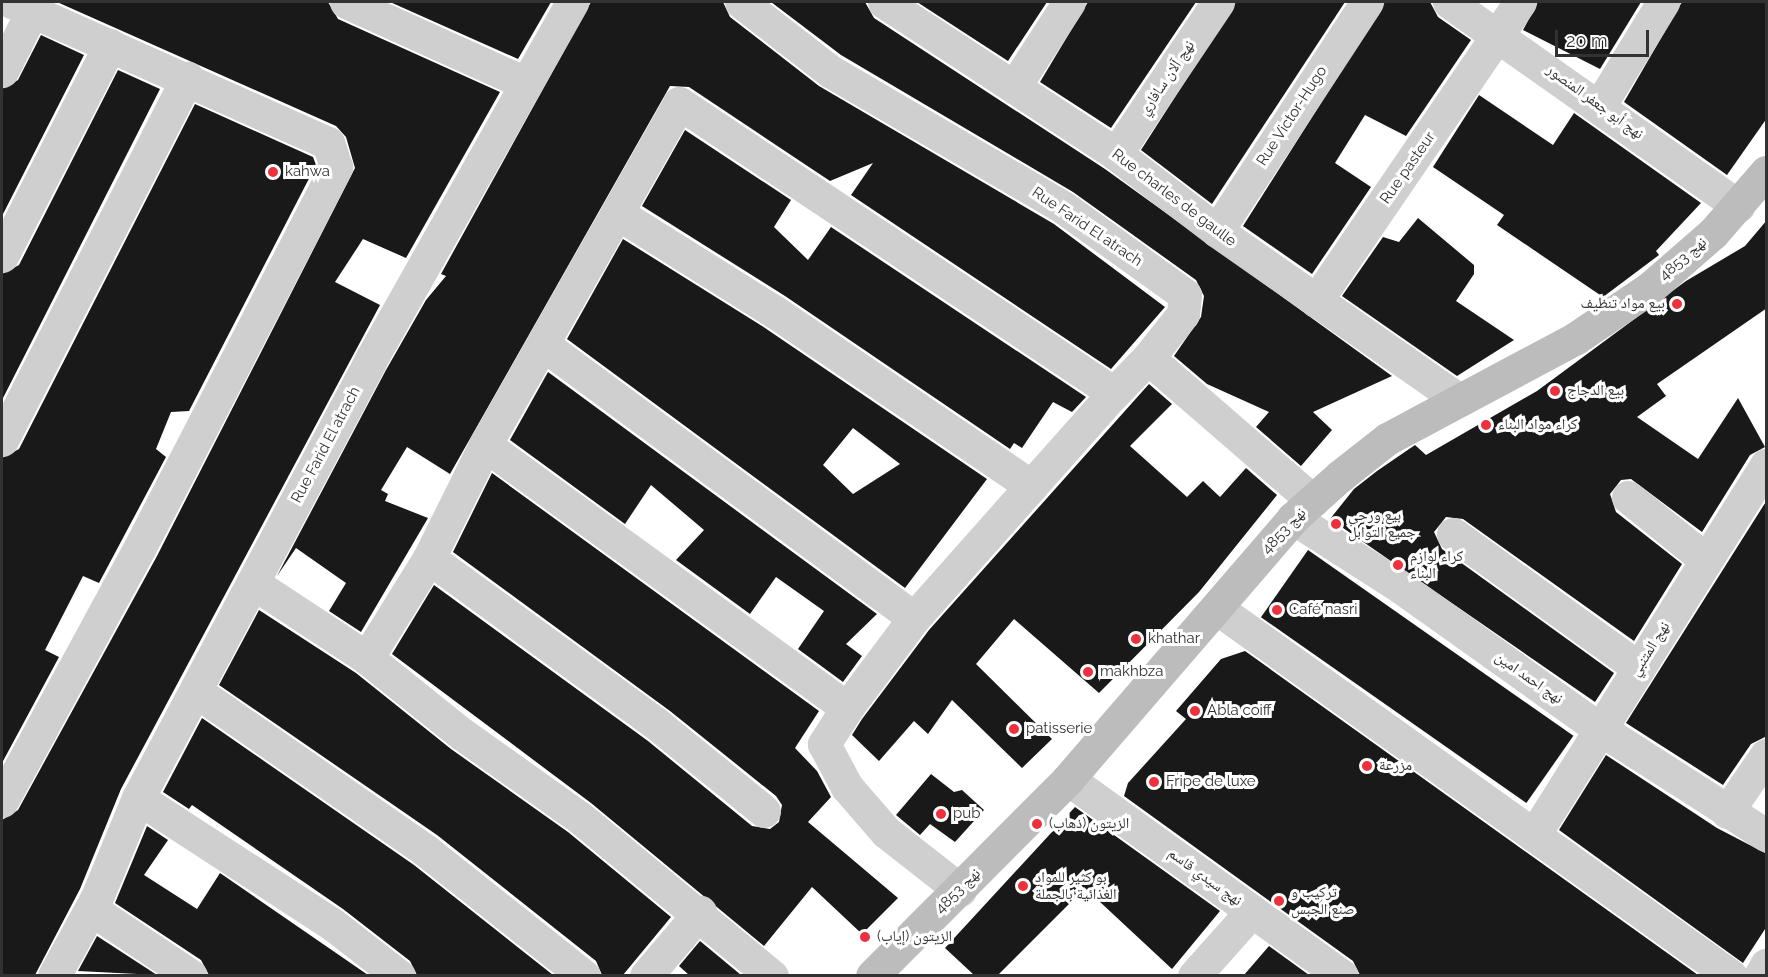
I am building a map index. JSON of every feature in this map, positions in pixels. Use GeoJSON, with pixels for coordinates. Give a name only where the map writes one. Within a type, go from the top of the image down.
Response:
{"type":"FeatureCollection","features":[{"type":"Feature","properties":{"kind":"street"},"geometry":{"type":"LineString","coordinates":[[346,2],[525,82]]}},
{"type":"Feature","properties":{"kind":"street","name":"Rue Farid El atrach"},"geometry":{"type":"LineString","coordinates":[[54,975],[94,903],[138,798],[525,82],[572,2]]}},
{"type":"Feature","properties":{"kind":"street","name":"Rue Farid El atrach"},"geometry":{"type":"LineString","coordinates":[[741,2],[830,71],[1064,208],[1185,295],[1183,314],[1148,358]]}},
{"type":"Feature","properties":{"kind":"street"},"geometry":{"type":"LineString","coordinates":[[1014,87],[1069,2]]}},
{"type":"Feature","properties":{"kind":"street","name":"نهج آلان سافاري"},"geometry":{"type":"LineString","coordinates":[[1116,154],[1218,2]]}},
{"type":"Feature","properties":{"kind":"street","name":"Rue Victor-Hugo"},"geometry":{"type":"LineString","coordinates":[[1217,231],[1367,2]]}},
{"type":"Feature","properties":{"kind":"street","name":"نهج أبو جعفر المنصور"},"geometry":{"type":"LineString","coordinates":[[1449,2],[1600,105],[1738,206]]}},
{"type":"Feature","properties":{"kind":"street","name":"Rue pasteur"},"geometry":{"type":"LineString","coordinates":[[1316,301],[1500,35],[1520,2]]}},
{"type":"Feature","properties":{"kind":"street"},"geometry":{"type":"LineString","coordinates":[[1600,105],[1663,2]]}},
{"type":"Feature","properties":{"kind":"street"},"geometry":{"type":"LineString","coordinates":[[2,71],[22,6],[328,142],[336,167],[140,547],[2,801]]}},
{"type":"Feature","properties":{"kind":"street","name":"Rue charles de gaulle"},"geometry":{"type":"LineString","coordinates":[[902,6],[1014,87],[1116,154],[1217,231],[1459,400]]}},
{"type":"Feature","properties":{"kind":"street"},"geometry":{"type":"LineString","coordinates":[[2,256],[110,45]]}},
{"type":"Feature","properties":{"kind":"street"},"geometry":{"type":"LineString","coordinates":[[2,440],[187,78]]}},
{"type":"Feature","properties":{"kind":"street"},"geometry":{"type":"LineString","coordinates":[[368,658],[429,558],[485,446],[545,346],[679,103],[1114,393]]}},
{"type":"Feature","properties":{"kind":"street","name":"نهج 4853"},"geometry":{"type":"LineString","coordinates":[[872,975],[960,890],[1068,779],[1303,510],[1363,455],[1459,400],[1576,339],[1651,287],[1738,206],[1767,172]]}},
{"type":"Feature","properties":{"kind":"street"},"geometry":{"type":"LineString","coordinates":[[617,213],[775,312],[1031,486]]}},
{"type":"Feature","properties":{"kind":"street"},"geometry":{"type":"LineString","coordinates":[[545,346],[898,610],[914,618]]}},
{"type":"Feature","properties":{"kind":"street"},"geometry":{"type":"LineString","coordinates":[[960,890],[886,832],[847,787],[824,744],[914,618],[1114,393],[1148,358],[1303,510]]}},
{"type":"Feature","properties":{"kind":"street"},"geometry":{"type":"LineString","coordinates":[[485,446],[848,708]]}},
{"type":"Feature","properties":{"kind":"street","name":"نهج المتنبي"},"geometry":{"type":"LineString","coordinates":[[1534,835],[1705,559],[1767,465]]}},
{"type":"Feature","properties":{"kind":"street"},"geometry":{"type":"LineString","coordinates":[[1628,497],[1705,559]]}},
{"type":"Feature","properties":{"kind":"street","name":"نهج احمد امين"},"geometry":{"type":"LineString","coordinates":[[1303,510],[1402,588],[1600,729],[1727,812],[1767,835]]}},
{"type":"Feature","properties":{"kind":"street"},"geometry":{"type":"LineString","coordinates":[[1453,534],[1639,668]]}},
{"type":"Feature","properties":{"kind":"street"},"geometry":{"type":"LineString","coordinates":[[429,558],[658,726],[764,811]]}},
{"type":"Feature","properties":{"kind":"street"},"geometry":{"type":"LineString","coordinates":[[253,583],[368,658],[700,912],[772,975]]}},
{"type":"Feature","properties":{"kind":"street"},"geometry":{"type":"LineString","coordinates":[[1218,609],[1731,975]]}},
{"type":"Feature","properties":{"kind":"street"},"geometry":{"type":"LineString","coordinates":[[197,692],[425,850],[584,975]]}},
{"type":"Feature","properties":{"kind":"street"},"geometry":{"type":"LineString","coordinates":[[1727,812],[1767,755]]}},
{"type":"Feature","properties":{"kind":"street","name":"نهج سيدي قاسم"},"geometry":{"type":"LineString","coordinates":[[1068,779],[1342,975]]}},
{"type":"Feature","properties":{"kind":"street"},"geometry":{"type":"LineString","coordinates":[[138,798],[332,924],[399,975]]}},
{"type":"Feature","properties":{"kind":"street"},"geometry":{"type":"LineString","coordinates":[[94,903],[191,975]]}},
{"type":"Feature","properties":{"kind":"street"},"geometry":{"type":"LineString","coordinates":[[1194,975],[1251,911]]}},
{"type":"Feature","properties":{"kind":"street"},"geometry":{"type":"LineString","coordinates":[[646,975],[700,912]]}},
{"type":"Feature","properties":{"kind":"street"},"geometry":{"type":"LineString","coordinates":[[1760,975],[1767,965]]}},
{"type":"Feature","properties":{"kind":"building"},"geometry":{"type":"Polygon","coordinates":[[[57,2],[328,2],[338,19],[500,92],[406,258],[363,239],[335,282],[380,305],[121,789],[80,889],[35,975],[2,975],[2,820],[18,810],[157,556],[355,168],[346,137],[336,126],[57,2]]]}},
{"type":"Feature","properties":{"kind":"building"},"geometry":{"type":"Polygon","coordinates":[[[390,2],[551,2],[518,59],[390,2]]]}},
{"type":"Feature","properties":{"kind":"building"},"geometry":{"type":"Polygon","coordinates":[[[591,2],[723,2],[730,17],[819,86],[1054,224],[1165,307],[1111,369],[851,195],[873,163],[830,181],[689,87],[670,86],[450,474],[407,447],[381,490],[388,494],[385,501],[428,518],[361,632],[329,611],[346,583],[296,548],[277,576],[386,370],[426,300],[446,276],[441,274],[591,2]]]}},
{"type":"Feature","properties":{"kind":"building"},"geometry":{"type":"Polygon","coordinates":[[[771,2],[865,2],[874,18],[1105,169],[1392,376],[1313,412],[1332,430],[1301,466],[1256,427],[1269,412],[1207,384],[1174,356],[1201,317],[1204,296],[1196,280],[1073,192],[841,55],[771,2]]]}},
{"type":"Feature","properties":{"kind":"building"},"geometry":{"type":"Polygon","coordinates":[[[917,2],[1047,2],[1008,61],[917,2]]]}},
{"type":"Feature","properties":{"kind":"building"},"geometry":{"type":"Polygon","coordinates":[[[1088,2],[1196,2],[1111,128],[1040,82],[1088,2]]]}},
{"type":"Feature","properties":{"kind":"building"},"geometry":{"type":"Polygon","coordinates":[[[1236,2],[1345,2],[1212,204],[1141,150],[1236,2]]]}},
{"type":"Feature","properties":{"kind":"building"},"geometry":{"type":"Polygon","coordinates":[[[1385,2],[1430,2],[1438,17],[1471,40],[1406,136],[1365,115],[1335,163],[1371,187],[1312,274],[1243,226],[1385,2]]]}},
{"type":"Feature","properties":{"kind":"building"},"geometry":{"type":"Polygon","coordinates":[[[1538,2],[1641,2],[1600,69],[1523,30],[1538,2]]]}},
{"type":"Feature","properties":{"kind":"building"},"geometry":{"type":"Polygon","coordinates":[[[1682,2],[1767,2],[1767,118],[1727,175],[1624,102],[1682,2]]]}},
{"type":"Feature","properties":{"kind":"building"},"geometry":{"type":"Polygon","coordinates":[[[41,35],[84,55],[2,216],[2,89],[18,80],[41,35]]]}},
{"type":"Feature","properties":{"kind":"building"},"geometry":{"type":"Polygon","coordinates":[[[118,70],[160,89],[2,400],[2,274],[19,265],[118,70]]]}},
{"type":"Feature","properties":{"kind":"building"},"geometry":{"type":"Polygon","coordinates":[[[1479,95],[1553,145],[1574,113],[1701,203],[1656,251],[1659,255],[1603,297],[1497,225],[1504,215],[1433,167],[1479,95]]]}},
{"type":"Feature","properties":{"kind":"building"},"geometry":{"type":"Polygon","coordinates":[[[195,104],[313,157],[316,165],[189,411],[171,412],[156,449],[166,457],[99,583],[83,576],[45,650],[59,657],[2,763],[2,458],[19,449],[195,104]]]}},
{"type":"Feature","properties":{"kind":"building"},"geometry":{"type":"Polygon","coordinates":[[[685,130],[791,200],[774,227],[808,260],[831,227],[1086,397],[1072,412],[1053,402],[1022,448],[1014,443],[1010,449],[785,296],[642,206],[685,130]]]}},
{"type":"Feature","properties":{"kind":"building"},"geometry":{"type":"Polygon","coordinates":[[[1418,218],[1474,265],[1474,274],[1456,301],[1514,340],[1457,376],[1342,296],[1383,237],[1399,242],[1418,218]]]}},
{"type":"Feature","properties":{"kind":"building"},"geometry":{"type":"Polygon","coordinates":[[[1767,220],[1767,308],[1657,384],[1666,396],[1637,417],[1698,459],[1738,398],[1765,447],[1750,455],[1702,532],[1631,479],[1621,480],[1610,494],[1616,512],[1682,564],[1634,641],[1463,519],[1446,517],[1434,532],[1442,549],[1614,673],[1595,702],[1330,519],[1354,489],[1415,445],[1426,455],[1537,391],[1686,281],[1745,246],[1767,220]]]}},
{"type":"Feature","properties":{"kind":"building"},"geometry":{"type":"Polygon","coordinates":[[[623,239],[765,328],[987,479],[905,588],[567,339],[623,239]],[[853,428],[823,465],[853,494],[900,464],[853,428]]]}},
{"type":"Feature","properties":{"kind":"building"},"geometry":{"type":"Polygon","coordinates":[[[548,372],[877,614],[846,644],[862,656],[843,682],[798,649],[824,611],[776,577],[750,614],[676,560],[704,530],[651,485],[625,524],[510,440],[548,372]]]}},
{"type":"Feature","properties":{"kind":"building"},"geometry":{"type":"Polygon","coordinates":[[[1149,384],[1172,404],[1130,446],[1187,497],[1203,481],[1220,497],[1246,468],[1277,495],[1199,592],[1099,693],[1014,619],[976,664],[1052,739],[1022,768],[952,700],[928,734],[914,721],[879,761],[852,735],[862,719],[929,630],[1149,384]]]}},
{"type":"Feature","properties":{"kind":"building"},"geometry":{"type":"Polygon","coordinates":[[[492,473],[819,711],[795,748],[817,771],[831,797],[808,822],[898,898],[862,934],[812,887],[764,946],[591,803],[392,654],[434,585],[648,741],[752,826],[770,829],[779,822],[782,805],[776,796],[670,711],[453,552],[492,473]]]}},
{"type":"Feature","properties":{"kind":"building"},"geometry":{"type":"Polygon","coordinates":[[[1767,500],[1767,736],[1751,744],[1723,785],[1626,723],[1767,500]]]}},
{"type":"Feature","properties":{"kind":"building"},"geometry":{"type":"Polygon","coordinates":[[[1308,550],[1573,736],[1526,803],[1261,617],[1308,550]]]}},
{"type":"Feature","properties":{"kind":"building"},"geometry":{"type":"Polygon","coordinates":[[[259,610],[356,673],[451,749],[568,832],[671,917],[623,975],[602,975],[596,961],[437,835],[219,685],[259,610]]]}},
{"type":"Feature","properties":{"kind":"building"},"geometry":{"type":"Polygon","coordinates":[[[1245,651],[1698,975],[1360,975],[1353,961],[1124,796],[1128,783],[1186,719],[1176,711],[1221,659],[1245,651]]]}},
{"type":"Feature","properties":{"kind":"building"},"geometry":{"type":"Polygon","coordinates":[[[202,718],[414,865],[553,975],[417,975],[410,961],[343,909],[192,805],[189,809],[163,792],[202,718]]]}},
{"type":"Feature","properties":{"kind":"building"},"geometry":{"type":"Polygon","coordinates":[[[1606,755],[1717,828],[1767,854],[1767,926],[1743,963],[1559,830],[1606,755]]]}},
{"type":"Feature","properties":{"kind":"building"},"geometry":{"type":"Polygon","coordinates":[[[931,774],[954,792],[962,790],[984,810],[955,842],[930,824],[920,835],[896,815],[931,774]]]}},
{"type":"Feature","properties":{"kind":"building"},"geometry":{"type":"Polygon","coordinates":[[[1075,807],[1220,911],[1172,969],[1085,888],[998,975],[974,975],[945,948],[1075,807]]]}},
{"type":"Feature","properties":{"kind":"building"},"geometry":{"type":"Polygon","coordinates":[[[147,826],[168,840],[144,875],[197,909],[220,873],[368,975],[209,975],[201,960],[115,903],[147,826]]]}},
{"type":"Feature","properties":{"kind":"building"},"geometry":{"type":"Polygon","coordinates":[[[97,936],[157,975],[78,971],[97,936]]]}},
{"type":"Feature","properties":{"kind":"building"},"geometry":{"type":"Polygon","coordinates":[[[700,941],[741,975],[689,975],[679,966],[700,941]]]}},
{"type":"Feature","properties":{"kind":"building"},"geometry":{"type":"Polygon","coordinates":[[[1269,946],[1309,975],[1244,975],[1269,946]]]}},
{"type":"Feature","properties":{"kind":"place","name":"kahwa"},"geometry":{"type":"Point","coordinates":[273,172]}},
{"type":"Feature","properties":{"kind":"place","name":"بيع مواد تنظيف"},"geometry":{"type":"Point","coordinates":[1677,304]}},
{"type":"Feature","properties":{"kind":"place","name":"بيع الدجاج"},"geometry":{"type":"Point","coordinates":[1555,391]}},
{"type":"Feature","properties":{"kind":"place","name":"كراء مواد البناء"},"geometry":{"type":"Point","coordinates":[1486,425]}},
{"type":"Feature","properties":{"kind":"place","name":"بيع ورحي جميع التوابل"},"geometry":{"type":"Point","coordinates":[1336,524]}},
{"type":"Feature","properties":{"kind":"place","name":"كراء لوازم البناء"},"geometry":{"type":"Point","coordinates":[1398,565]}},
{"type":"Feature","properties":{"kind":"place","name":"Café nasri"},"geometry":{"type":"Point","coordinates":[1277,610]}},
{"type":"Feature","properties":{"kind":"place","name":"khathar"},"geometry":{"type":"Point","coordinates":[1136,639]}},
{"type":"Feature","properties":{"kind":"place","name":"makhbza"},"geometry":{"type":"Point","coordinates":[1088,672]}},
{"type":"Feature","properties":{"kind":"place","name":"Abla coiff"},"geometry":{"type":"Point","coordinates":[1195,711]}},
{"type":"Feature","properties":{"kind":"place","name":"patisserie"},"geometry":{"type":"Point","coordinates":[1014,729]}},
{"type":"Feature","properties":{"kind":"place","name":"مزرعة"},"geometry":{"type":"Point","coordinates":[1367,766]}},
{"type":"Feature","properties":{"kind":"place","name":"Fripe de luxe"},"geometry":{"type":"Point","coordinates":[1154,782]}},
{"type":"Feature","properties":{"kind":"place","name":"pub"},"geometry":{"type":"Point","coordinates":[941,814]}},
{"type":"Feature","properties":{"kind":"place","name":"الزيتون (ذهاب)"},"geometry":{"type":"Point","coordinates":[1037,824]}},
{"type":"Feature","properties":{"kind":"place","name":"بو كثير للمواد الغذائية بالجملة"},"geometry":{"type":"Point","coordinates":[1023,886]}},
{"type":"Feature","properties":{"kind":"place","name":"تركيب و صنع الجبس"},"geometry":{"type":"Point","coordinates":[1279,901]}},
{"type":"Feature","properties":{"kind":"place","name":"الزيتون (إياب)"},"geometry":{"type":"Point","coordinates":[865,937]}}]}
